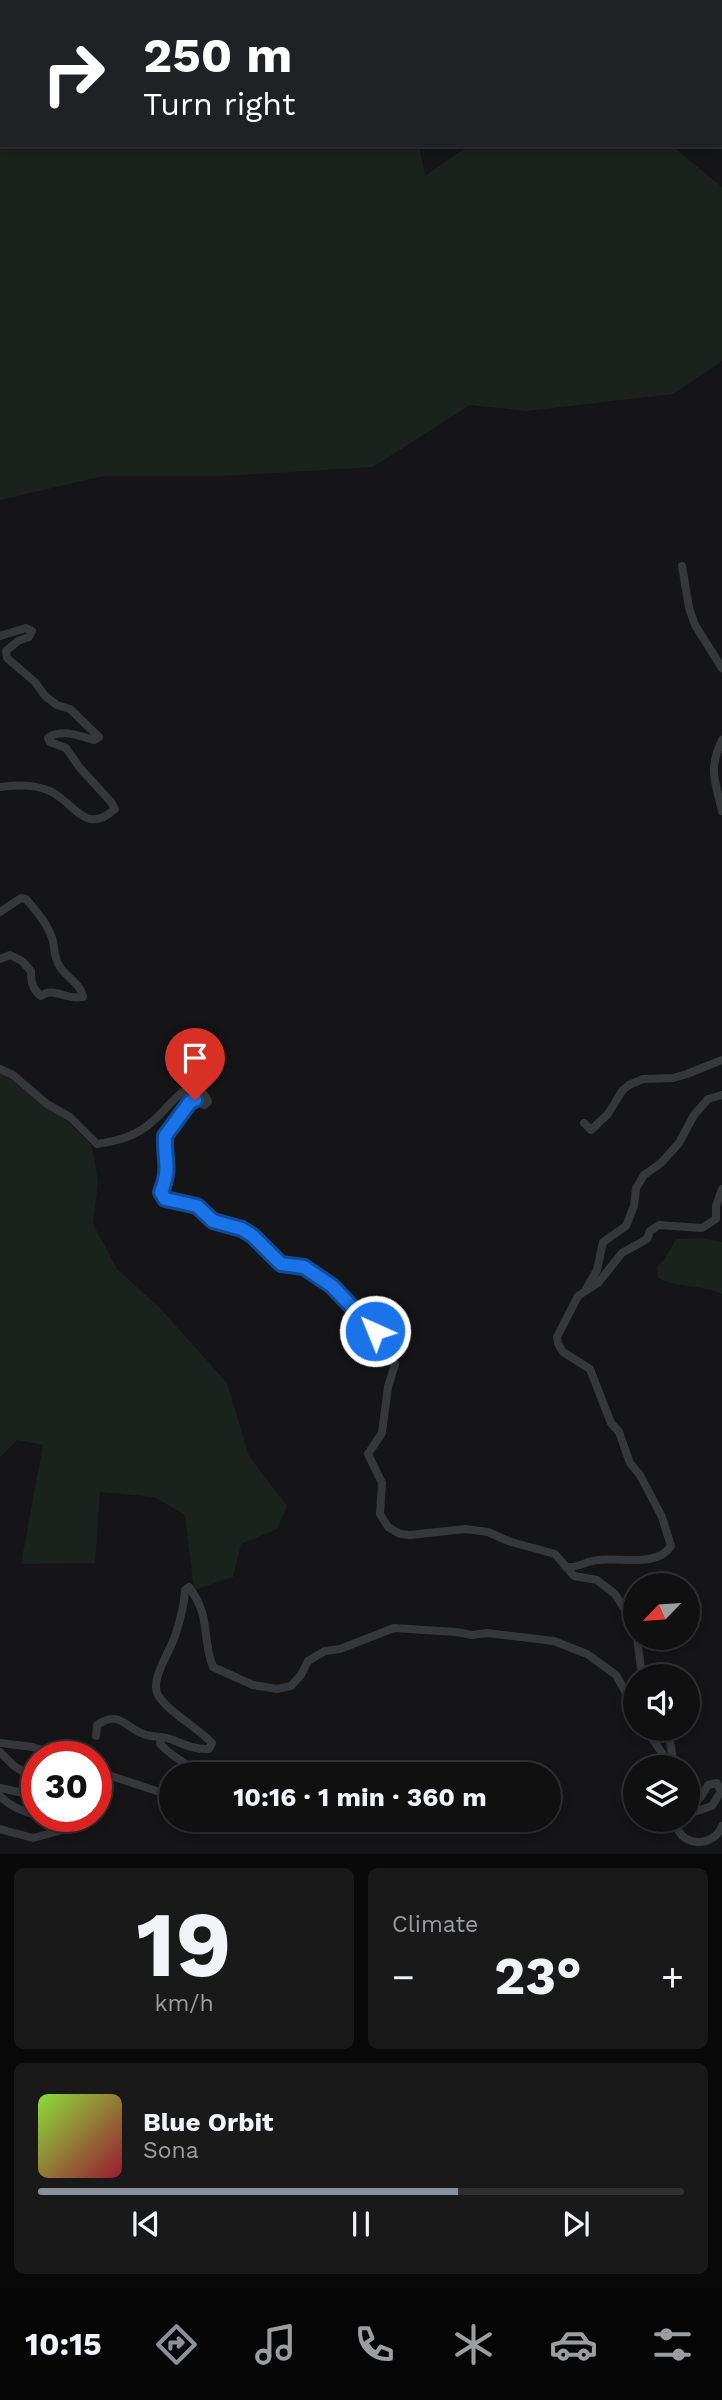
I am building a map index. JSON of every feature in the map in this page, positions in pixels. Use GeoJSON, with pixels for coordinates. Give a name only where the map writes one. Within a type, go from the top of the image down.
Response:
{"type":"FeatureCollection","features":[{"type":"Feature","properties":{"kind":"street"},"geometry":{"type":"LineString","coordinates":[[682,566],[689,608],[695,625],[722,668]]}},
{"type":"Feature","properties":{"kind":"street"},"geometry":{"type":"LineString","coordinates":[[0,635],[26,628],[32,631],[29,637],[18,641],[6,651],[7,658],[35,682],[45,696],[57,705],[70,709],[99,737],[94,740],[67,733],[54,733],[48,738],[50,742],[66,748],[115,809],[105,818],[89,820],[74,811],[64,798],[48,790],[31,785],[0,788]]}},
{"type":"Feature","properties":{"kind":"street"},"geometry":{"type":"LineString","coordinates":[[722,740],[713,758],[713,784],[722,811]]}},
{"type":"Feature","properties":{"kind":"street"},"geometry":{"type":"LineString","coordinates":[[0,912],[21,898],[26,899],[43,920],[52,940],[55,960],[64,974],[82,991],[83,997],[64,997],[52,992],[40,996],[35,991],[31,971],[22,961],[10,955],[0,959]]}},
{"type":"Feature","properties":{"kind":"street"},"geometry":{"type":"LineString","coordinates":[[584,1123],[591,1130],[601,1123],[622,1091],[636,1082],[643,1079],[673,1078],[713,1066],[722,1060]]}},
{"type":"Feature","properties":{"kind":"street"},"geometry":{"type":"LineString","coordinates":[[0,1069],[13,1075],[47,1104],[70,1117],[97,1144],[132,1136],[151,1124],[181,1092],[190,1087],[196,1088],[208,1102],[204,1105],[195,1100],[190,1102],[168,1130],[165,1146],[169,1161],[161,1192],[165,1199],[197,1206],[213,1221],[242,1229],[253,1236],[281,1264],[304,1267],[332,1286],[375,1331],[395,1364],[388,1387],[382,1433],[368,1454],[382,1483],[380,1514],[388,1527],[400,1534],[410,1535],[465,1529],[488,1532],[508,1541],[555,1554],[574,1576],[597,1580],[615,1594],[623,1606]]}},
{"type":"Feature","properties":{"kind":"street"},"geometry":{"type":"LineString","coordinates":[[586,1289],[597,1270],[603,1242],[626,1226],[634,1206],[636,1188],[644,1175],[662,1163],[679,1143],[708,1099],[722,1095]]}},
{"type":"Feature","properties":{"kind":"street"},"geometry":{"type":"LineString","coordinates":[[566,1567],[578,1568],[590,1561],[602,1559],[650,1560],[667,1552],[671,1546],[662,1517],[631,1463],[619,1432],[611,1423],[590,1369],[564,1352],[557,1338],[578,1296],[598,1283],[622,1253],[647,1239],[650,1231],[659,1225],[702,1228],[711,1224],[716,1219],[716,1206],[722,1189]]}},
{"type":"Feature","properties":{"kind":"street"},"geometry":{"type":"LineString","coordinates":[[96,1737],[97,1725],[107,1718],[118,1719],[143,1734],[200,1750],[209,1749],[212,1742],[163,1702],[156,1692],[156,1683],[184,1607],[185,1590],[189,1587],[203,1612],[213,1667],[253,1685],[277,1689],[291,1686],[309,1661],[325,1651],[340,1649],[394,1628],[472,1635],[486,1633],[554,1641],[587,1654],[616,1675],[623,1688]]}},
{"type":"Feature","properties":{"kind":"street"},"geometry":{"type":"LineString","coordinates":[[161,1737],[160,1744],[180,1762]]}},
{"type":"Feature","properties":{"kind":"street"},"geometry":{"type":"LineString","coordinates":[[0,1743],[21,1746]]}},
{"type":"Feature","properties":{"kind":"street"},"geometry":{"type":"LineString","coordinates":[[0,1752],[21,1770]]}},
{"type":"Feature","properties":{"kind":"street"},"geometry":{"type":"LineString","coordinates":[[112,1776],[159,1792]]}},
{"type":"Feature","properties":{"kind":"street"},"geometry":{"type":"LineString","coordinates":[[700,1798],[708,1785],[717,1783],[721,1791],[712,1806],[700,1810]]}},
{"type":"Feature","properties":{"kind":"street"},"geometry":{"type":"LineString","coordinates":[[0,1788],[21,1793]]}},
{"type":"Feature","properties":{"kind":"street"},"geometry":{"type":"LineString","coordinates":[[0,1796],[21,1810]]}},
{"type":"Feature","properties":{"kind":"street"},"geometry":{"type":"LineString","coordinates":[[678,1832],[684,1840],[707,1841],[720,1832],[722,1826]]}},
{"type":"Feature","properties":{"kind":"street"},"geometry":{"type":"LineString","coordinates":[[0,1829],[33,1838],[55,1832]]}},
{"type":"Feature","properties":{"kind":"shaded area"},"geometry":{"type":"Polygon","coordinates":[[[0,147],[419,147],[425,176],[466,147],[673,147],[722,187],[722,361],[673,394],[527,411],[470,405],[373,467],[223,476],[104,476],[0,500],[0,147]]]}},
{"type":"Feature","properties":{"kind":"shaded area"},"geometry":{"type":"Polygon","coordinates":[[[0,1069],[65,1119],[92,1146],[98,1182],[93,1224],[117,1269],[160,1308],[227,1383],[249,1456],[287,1506],[277,1529],[241,1544],[233,1577],[194,1590],[185,1515],[154,1497],[100,1492],[95,1563],[21,1564],[43,1445],[17,1440],[0,1457],[0,1069]]]}},
{"type":"Feature","properties":{"kind":"shaded area"},"geometry":{"type":"Polygon","coordinates":[[[700,1238],[722,1242],[722,1294],[658,1278],[657,1266],[664,1260],[676,1239],[700,1238]]]}},
{"type":"Feature","properties":{"kind":"route"},"geometry":{"type":"LineString","coordinates":[[195,1100],[190,1102],[165,1136],[169,1161],[161,1192],[165,1199],[197,1206],[213,1221],[242,1229],[253,1236],[264,1250],[281,1264],[304,1267],[332,1286],[375,1331]]}}]}
